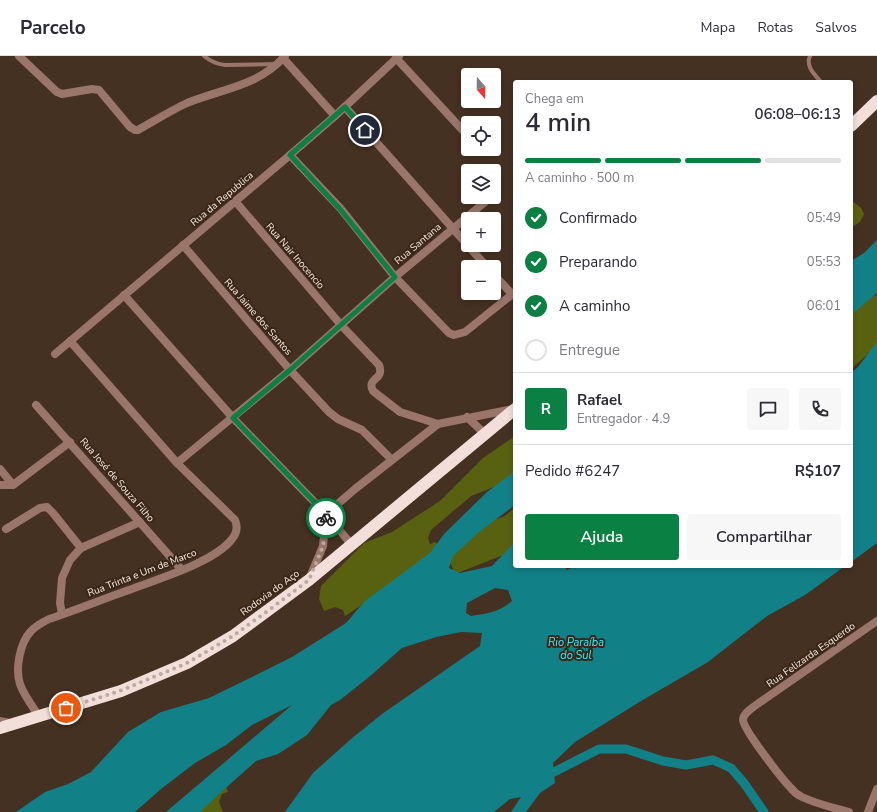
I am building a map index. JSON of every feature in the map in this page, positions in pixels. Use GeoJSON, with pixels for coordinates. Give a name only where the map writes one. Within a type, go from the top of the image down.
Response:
{"type":"FeatureCollection","features":[{"type":"Feature","properties":{"kind":"highway"},"geometry":{"type":"LineString","coordinates":[[853,126],[877,101]]}},
{"type":"Feature","properties":{"kind":"highway"},"geometry":{"type":"LineString","coordinates":[[853,127],[877,110]]}},
{"type":"Feature","properties":{"kind":"highway","name":"Rodovia do Aço"},"geometry":{"type":"LineString","coordinates":[[0,728],[120,691],[187,663],[233,636],[309,580],[513,411]]}},
{"type":"Feature","properties":{"kind":"street"},"geometry":{"type":"LineString","coordinates":[[19,56],[57,92],[62,94],[92,89],[99,90],[135,130],[138,130],[188,103],[255,80],[281,60],[334,116]]}},
{"type":"Feature","properties":{"kind":"street"},"geometry":{"type":"LineString","coordinates":[[398,57],[461,128]]}},
{"type":"Feature","properties":{"kind":"street","name":"Rua da Republica"},"geometry":{"type":"LineString","coordinates":[[55,354],[290,155],[345,107],[398,57]]}},
{"type":"Feature","properties":{"kind":"street"},"geometry":{"type":"LineString","coordinates":[[345,107],[481,260]]}},
{"type":"Feature","properties":{"kind":"street"},"geometry":{"type":"LineString","coordinates":[[290,155],[340,209],[395,277],[449,333],[454,335],[465,332],[513,293],[501,282]]}},
{"type":"Feature","properties":{"kind":"street","name":"Rua Nair Inocencio"},"geometry":{"type":"LineString","coordinates":[[235,201],[341,325],[379,365],[381,370],[380,374],[372,383],[371,387],[373,391],[400,412],[438,424]]}},
{"type":"Feature","properties":{"kind":"street","name":"Rua Santana"},"geometry":{"type":"LineString","coordinates":[[177,463],[290,370],[395,277],[482,204]]}},
{"type":"Feature","properties":{"kind":"street","name":"Rua Jaime dos Santos"},"geometry":{"type":"LineString","coordinates":[[183,245],[290,370],[329,412],[338,419],[362,430],[392,460]]}},
{"type":"Feature","properties":{"kind":"street"},"geometry":{"type":"LineString","coordinates":[[124,295],[233,418],[326,514],[351,544]]}},
{"type":"Feature","properties":{"kind":"street","name":"Rua Trinta e Um de Marco"},"geometry":{"type":"LineString","coordinates":[[39,717],[20,684],[18,666],[22,646],[27,637],[39,624],[205,560],[232,540],[236,533],[237,524],[235,520],[177,463],[70,341]]}},
{"type":"Feature","properties":{"kind":"street","name":"Rua José de Souza Filho"},"geometry":{"type":"LineString","coordinates":[[36,404],[182,570]]}},
{"type":"Feature","properties":{"kind":"street"},"geometry":{"type":"LineString","coordinates":[[309,580],[323,546],[326,514],[438,424],[467,417],[513,409]]}},
{"type":"Feature","properties":{"kind":"street"},"geometry":{"type":"LineString","coordinates":[[467,417],[485,434]]}},
{"type":"Feature","properties":{"kind":"street"},"geometry":{"type":"LineString","coordinates":[[0,485],[13,485],[70,442]]}},
{"type":"Feature","properties":{"kind":"street"},"geometry":{"type":"LineString","coordinates":[[0,469],[13,485]]}},
{"type":"Feature","properties":{"kind":"street"},"geometry":{"type":"LineString","coordinates":[[6,529],[40,508],[47,507],[53,512],[81,548]]}},
{"type":"Feature","properties":{"kind":"street"},"geometry":{"type":"LineString","coordinates":[[62,614],[60,603],[62,578],[70,560],[81,548],[140,522]]}},
{"type":"Feature","properties":{"kind":"street","name":"Rua Felizarda Esquerdo"},"geometry":{"type":"LineString","coordinates":[[850,812],[816,803],[801,796],[791,788],[751,737],[743,724],[743,718],[746,713],[756,705],[877,621]]}},
{"type":"Feature","properties":{"kind":"street"},"geometry":{"type":"LineString","coordinates":[[868,812],[877,789]]}},
{"type":"Feature","properties":{"kind":"lane"},"geometry":{"type":"LineString","coordinates":[[204,56],[208,60],[217,64],[225,65],[281,60]]}},
{"type":"Feature","properties":{"kind":"lane"},"geometry":{"type":"LineString","coordinates":[[810,56],[810,68],[819,80]]}},
{"type":"Feature","properties":{"kind":"lane"},"geometry":{"type":"LineString","coordinates":[[0,719],[17,723]]}},
{"type":"Feature","properties":{"kind":"green space"},"geometry":{"type":"Polygon","coordinates":[[[853,202],[861,208],[864,214],[860,222],[853,227],[853,202]]]}},
{"type":"Feature","properties":{"kind":"green space"},"geometry":{"type":"Polygon","coordinates":[[[877,295],[877,344],[875,348],[853,367],[853,306],[863,300],[877,295]]]}},
{"type":"Feature","properties":{"kind":"green space"},"geometry":{"type":"Polygon","coordinates":[[[513,437],[513,478],[471,496],[431,530],[428,538],[430,544],[436,542],[440,553],[345,616],[343,610],[335,607],[324,611],[319,599],[321,586],[364,543],[392,532],[440,501],[483,458],[513,437]]]}},
{"type":"Feature","properties":{"kind":"green space"},"geometry":{"type":"Polygon","coordinates":[[[513,510],[513,549],[506,554],[455,574],[448,557],[464,531],[505,516],[513,510]]]}},
{"type":"Feature","properties":{"kind":"green space"},"geometry":{"type":"Polygon","coordinates":[[[226,786],[228,792],[222,794],[219,802],[223,812],[187,812],[226,786]]]}},
{"type":"Feature","properties":{"kind":"water"},"geometry":{"type":"Polygon","coordinates":[[[877,240],[877,293],[853,313],[853,260],[864,253],[877,240]]]}},
{"type":"Feature","properties":{"kind":"water"},"geometry":{"type":"Polygon","coordinates":[[[877,342],[877,543],[853,561],[853,371],[877,342]]]}},
{"type":"Feature","properties":{"kind":"water","name":"Rio Paraíba do Sul"},"geometry":{"type":"Polygon","coordinates":[[[513,472],[513,506],[479,532],[453,556],[449,568],[460,573],[492,566],[513,544],[513,568],[566,568],[566,570],[572,568],[842,568],[805,595],[767,616],[708,662],[575,742],[553,763],[555,783],[540,793],[526,812],[511,812],[521,797],[510,799],[494,812],[285,812],[313,773],[351,739],[382,714],[480,646],[482,633],[461,632],[436,637],[402,648],[369,677],[340,700],[331,705],[307,735],[278,754],[256,761],[200,812],[166,812],[292,705],[252,725],[226,745],[195,763],[161,789],[135,812],[16,812],[45,792],[68,784],[91,772],[128,732],[161,712],[209,698],[292,657],[346,623],[365,601],[430,553],[444,534],[487,492],[513,472]],[[495,588],[467,603],[466,613],[471,616],[488,613],[502,608],[512,601],[508,590],[495,588]]]}},
{"type":"Feature","properties":{"kind":"waterway"},"geometry":{"type":"LineString","coordinates":[[554,772],[599,749],[626,749],[663,761],[686,765],[713,760],[731,768],[744,783],[764,812]]}},
{"type":"Feature","properties":{"kind":"way so far"},"geometry":{"type":"LineString","coordinates":[[66,708],[120,691],[187,663],[233,636],[273,607],[309,580],[323,546],[326,518]]}},
{"type":"Feature","properties":{"kind":"route"},"geometry":{"type":"LineString","coordinates":[[326,518],[326,514],[233,418],[290,370],[395,277],[340,209],[290,155],[345,107],[365,130]]}}]}
